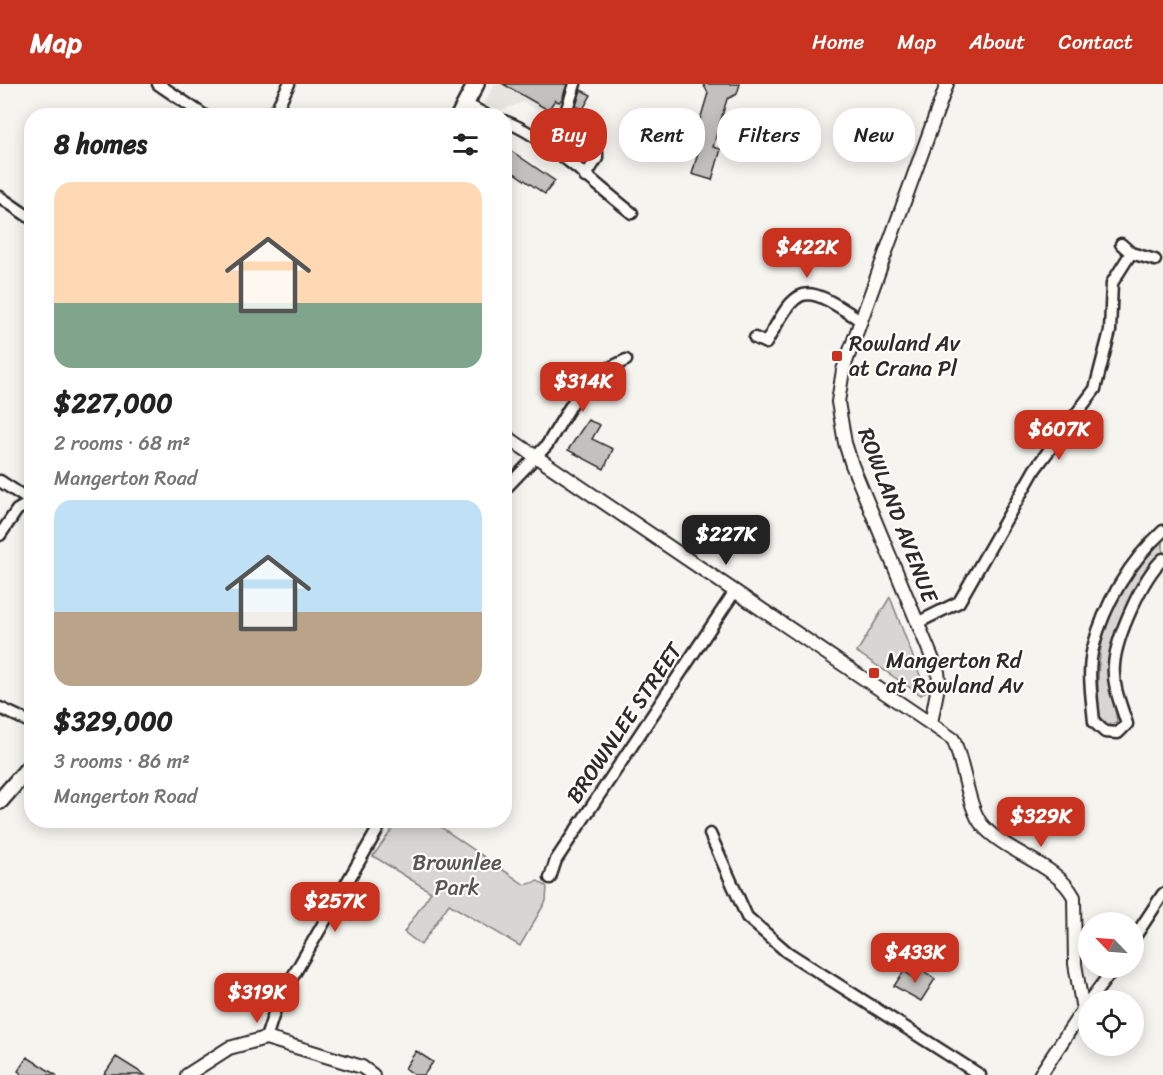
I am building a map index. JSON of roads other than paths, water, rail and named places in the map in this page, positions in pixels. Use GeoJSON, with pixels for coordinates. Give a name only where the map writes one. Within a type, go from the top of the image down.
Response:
{"type":"FeatureCollection","features":[{"type":"Feature","properties":{"kind":"main road"},"geometry":{"type":"LineString","coordinates":[[463,108],[476,84]]}},
{"type":"Feature","properties":{"kind":"main road"},"geometry":{"type":"LineString","coordinates":[[0,801],[24,774]]}},
{"type":"Feature","properties":{"kind":"street"},"geometry":{"type":"LineString","coordinates":[[158,84],[193,108]]}},
{"type":"Feature","properties":{"kind":"street"},"geometry":{"type":"LineString","coordinates":[[277,108],[289,84]]}},
{"type":"Feature","properties":{"kind":"street"},"geometry":{"type":"LineString","coordinates":[[575,84],[563,121],[597,152],[597,158],[585,177]]}},
{"type":"Feature","properties":{"kind":"street","name":"ROWLAND AVENUE"},"geometry":{"type":"LineString","coordinates":[[931,723],[939,681],[938,672],[852,465],[839,417],[839,385],[860,320],[947,84]]}},
{"type":"Feature","properties":{"kind":"street"},"geometry":{"type":"LineString","coordinates":[[512,124],[552,150],[632,213]]}},
{"type":"Feature","properties":{"kind":"street"},"geometry":{"type":"LineString","coordinates":[[0,197],[24,214]]}},
{"type":"Feature","properties":{"kind":"street"},"geometry":{"type":"LineString","coordinates":[[1120,244],[1131,253],[1155,260]]}},
{"type":"Feature","properties":{"kind":"street"},"geometry":{"type":"LineString","coordinates":[[917,623],[959,602],[1035,469],[1095,389],[1110,331],[1112,283],[1131,253]]}},
{"type":"Feature","properties":{"kind":"street"},"geometry":{"type":"LineString","coordinates":[[755,338],[766,343],[791,300],[809,293],[823,296],[860,320]]}},
{"type":"Feature","properties":{"kind":"street"},"geometry":{"type":"LineString","coordinates":[[512,482],[547,445],[587,379],[626,360]]}},
{"type":"Feature","properties":{"kind":"street"},"geometry":{"type":"LineString","coordinates":[[512,440],[953,739],[976,814],[985,828],[1056,876],[1070,889],[1075,906],[1075,964],[1083,990]]}},
{"type":"Feature","properties":{"kind":"street"},"geometry":{"type":"LineString","coordinates":[[0,481],[24,497]]}},
{"type":"Feature","properties":{"kind":"street"},"geometry":{"type":"LineString","coordinates":[[0,535],[17,510],[24,506]]}},
{"type":"Feature","properties":{"kind":"street"},"geometry":{"type":"LineString","coordinates":[[1163,531],[1142,550],[1109,603],[1092,650],[1094,722],[1105,732],[1118,732],[1127,724],[1116,695],[1114,664],[1130,611],[1156,566],[1163,559]]}},
{"type":"Feature","properties":{"kind":"street","name":"BROWNLEE STREET"},"geometry":{"type":"LineString","coordinates":[[550,878],[556,860],[735,591]]}},
{"type":"Feature","properties":{"kind":"street"},"geometry":{"type":"LineString","coordinates":[[0,708],[24,719]]}},
{"type":"Feature","properties":{"kind":"street"},"geometry":{"type":"LineString","coordinates":[[266,1038],[277,1004],[378,828]]}},
{"type":"Feature","properties":{"kind":"street"},"geometry":{"type":"LineString","coordinates":[[710,834],[747,917],[788,952],[980,1075]]}},
{"type":"Feature","properties":{"kind":"street"},"geometry":{"type":"LineString","coordinates":[[1144,923],[1163,894]]}},
{"type":"Feature","properties":{"kind":"street"},"geometry":{"type":"LineString","coordinates":[[1040,1075],[1078,1019]]}},
{"type":"Feature","properties":{"kind":"street"},"geometry":{"type":"LineString","coordinates":[[187,1075],[230,1048],[266,1038],[362,1067],[373,1075]]}},
{"type":"Feature","properties":{"kind":"street"},"geometry":{"type":"LineString","coordinates":[[337,1061],[350,1075]]}},
{"type":"Feature","properties":{"kind":"place","name":"Rowland Av at Crana Pl"},"geometry":{"type":"Point","coordinates":[837,356]}},
{"type":"Feature","properties":{"kind":"place","name":"Mangerton Rd at Rowland Av"},"geometry":{"type":"Point","coordinates":[874,673]}},
{"type":"Feature","properties":{"kind":"park label","name":"Brownlee Park"},"geometry":{"type":"Point","coordinates":[457,874]}}]}
